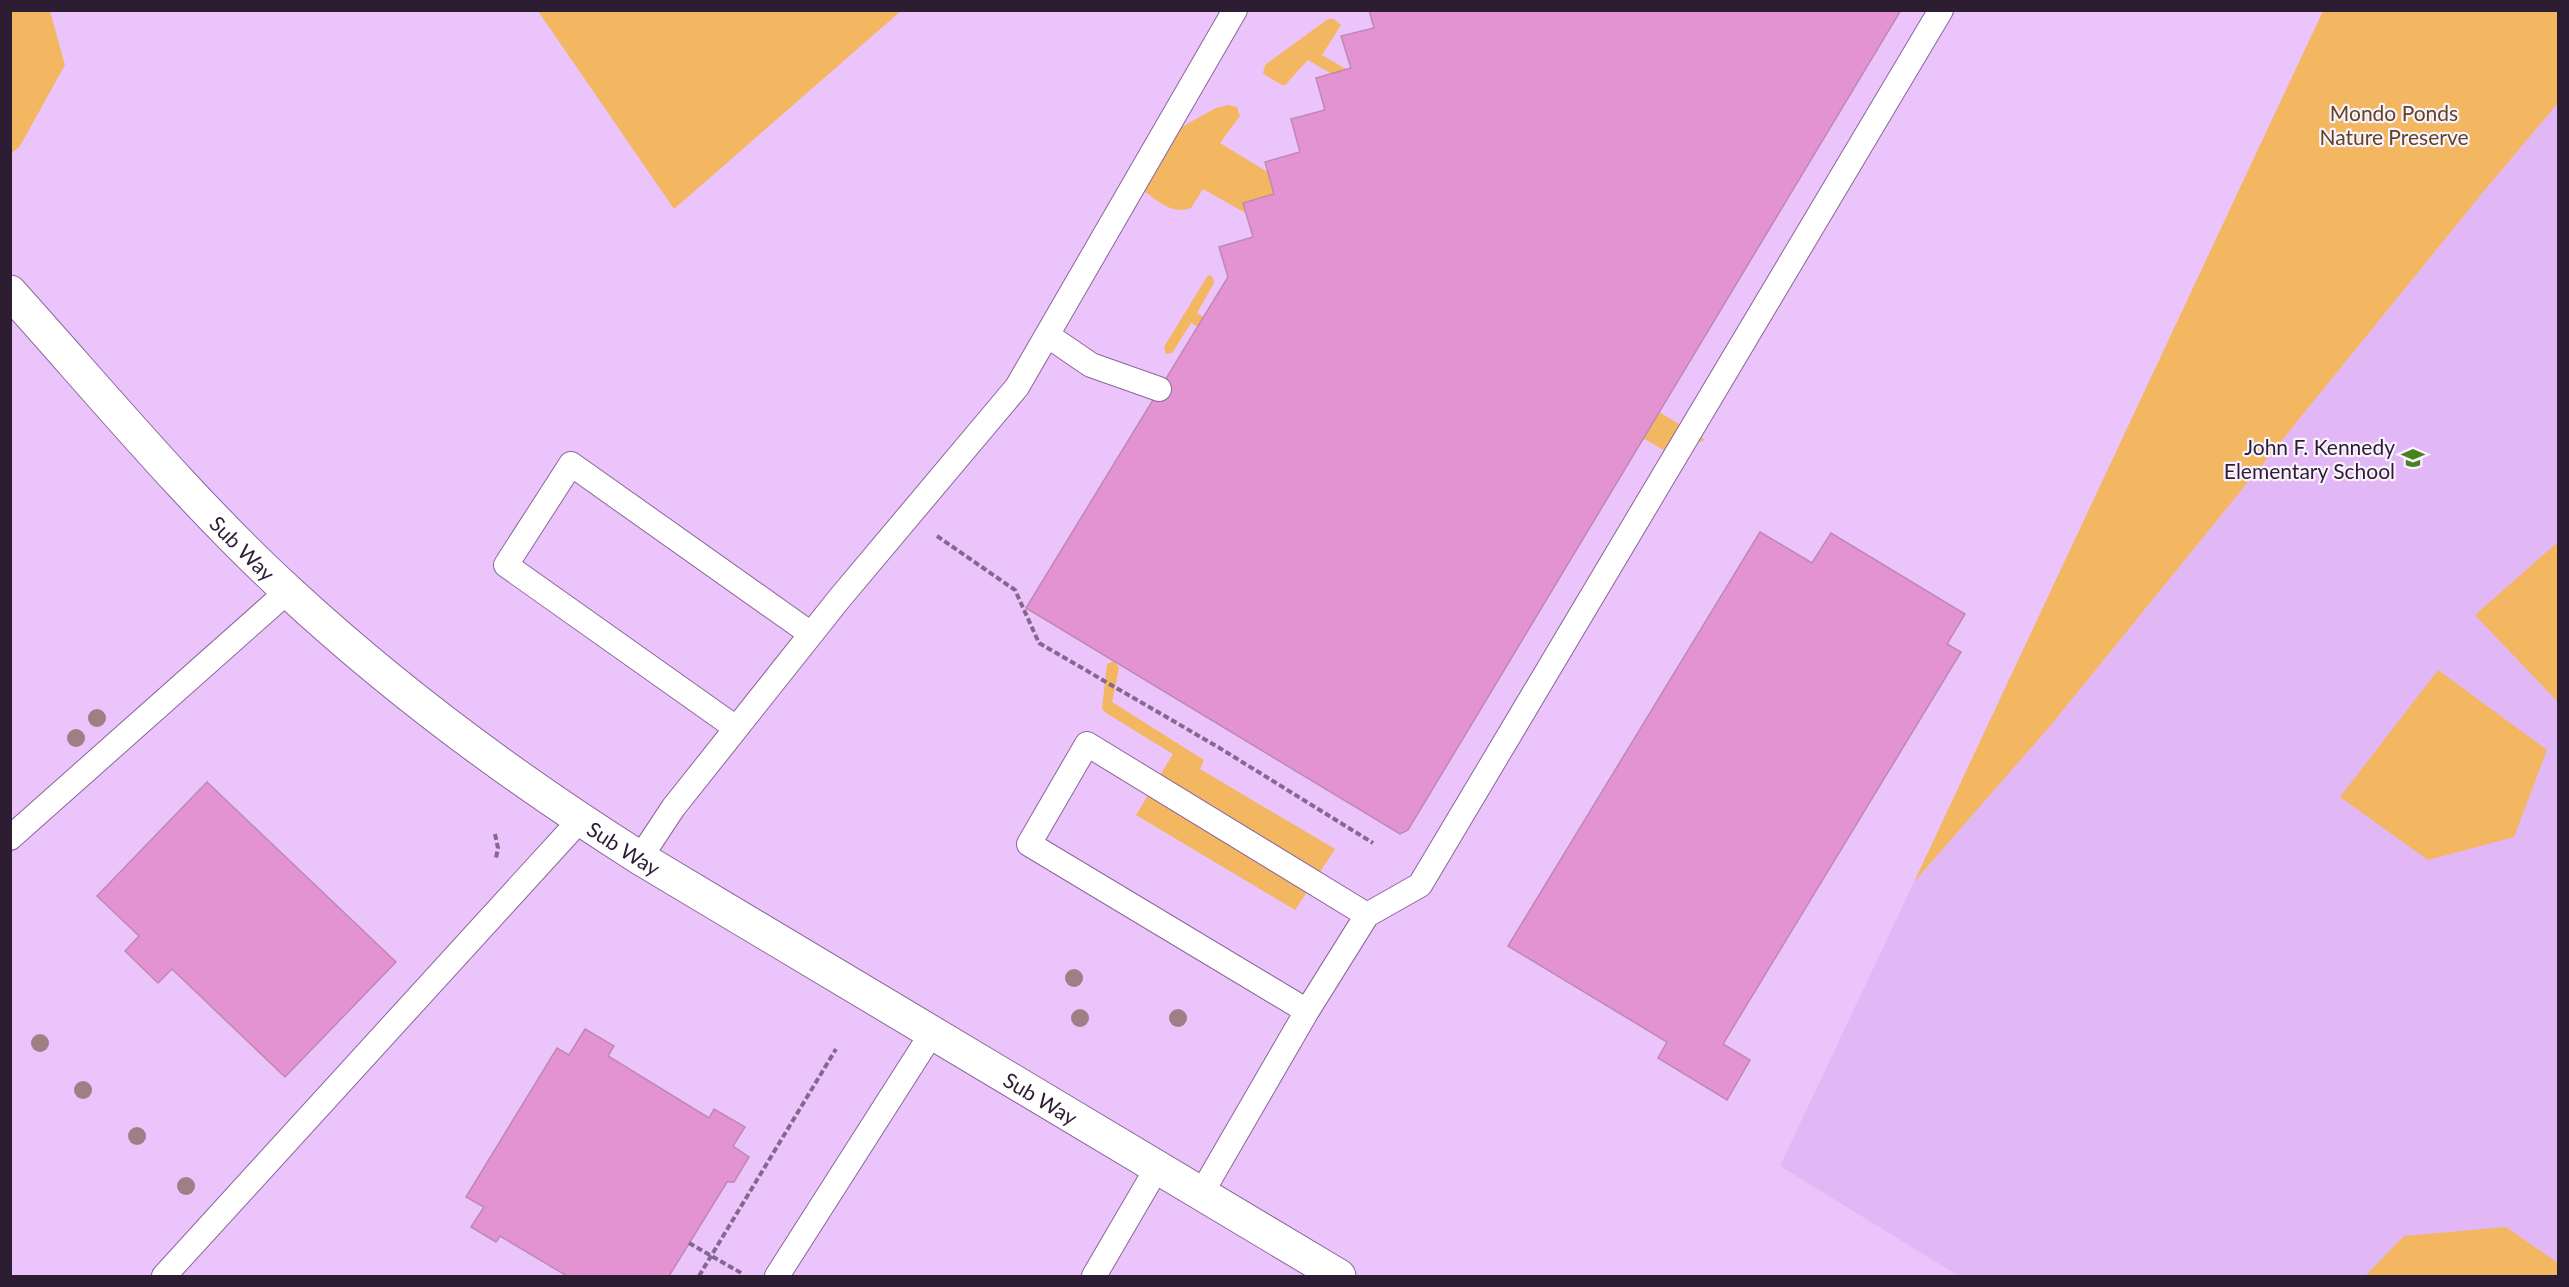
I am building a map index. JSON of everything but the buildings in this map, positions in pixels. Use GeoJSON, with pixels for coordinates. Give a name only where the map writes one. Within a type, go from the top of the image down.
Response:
{"type":"FeatureCollection","features":[{"type":"Feature","properties":{"kind":"main road","name":"Sub Way"},"geometry":{"type":"LineString","coordinates":[[10,292],[164,464],[288,591],[388,679],[484,753],[580,820],[640,858],[1339,1276]]}},
{"type":"Feature","properties":{"kind":"lane"},"geometry":{"type":"LineString","coordinates":[[640,858],[673,807],[811,634],[1017,387],[1235,10]]}},
{"type":"Feature","properties":{"kind":"lane"},"geometry":{"type":"LineString","coordinates":[[1201,1194],[1307,1011],[1367,915],[1420,885],[1941,10]]}},
{"type":"Feature","properties":{"kind":"lane"},"geometry":{"type":"LineString","coordinates":[[1047,335],[1091,365],[1160,389]]}},
{"type":"Feature","properties":{"kind":"lane"},"geometry":{"type":"LineString","coordinates":[[736,728],[506,565],[572,464],[811,634]]}},
{"type":"Feature","properties":{"kind":"lane"},"geometry":{"type":"LineString","coordinates":[[10,838],[288,591]]}},
{"type":"Feature","properties":{"kind":"lane"},"geometry":{"type":"LineString","coordinates":[[1307,1011],[1029,844],[1086,744],[1367,915]]}},
{"type":"Feature","properties":{"kind":"lane"},"geometry":{"type":"LineString","coordinates":[[164,1276],[580,820]]}},
{"type":"Feature","properties":{"kind":"lane"},"geometry":{"type":"LineString","coordinates":[[777,1276],[932,1033]]}},
{"type":"Feature","properties":{"kind":"lane"},"geometry":{"type":"LineString","coordinates":[[1094,1276],[1157,1168]]}},
{"type":"Feature","properties":{"kind":"path"},"geometry":{"type":"LineString","coordinates":[[908,516],[1015,590],[1040,643],[1227,753],[1373,843]]}},
{"type":"Feature","properties":{"kind":"path"},"geometry":{"type":"LineString","coordinates":[[699,1276],[836,1049]]}},
{"type":"Feature","properties":{"kind":"path"},"geometry":{"type":"LineString","coordinates":[[689,1243],[748,1276]]}},
{"type":"Feature","properties":{"kind":"shaded area","name":"John F. Kennedy Elementary School"},"geometry":{"type":"Polygon","coordinates":[[[2558,103],[2558,1276],[1959,1276],[1780,1166],[1914,882],[2051,725],[2558,103]]]}},
{"type":"Feature","properties":{"kind":"green space"},"geometry":{"type":"Polygon","coordinates":[[[11,10],[50,11],[65,65],[20,146],[11,154],[11,10]]]}},
{"type":"Feature","properties":{"kind":"green space"},"geometry":{"type":"Polygon","coordinates":[[[538,11],[901,11],[674,209],[538,11]]]}},
{"type":"Feature","properties":{"kind":"green space","name":"Mondo Ponds Nature Preserve"},"geometry":{"type":"Polygon","coordinates":[[[2323,11],[2558,11],[2558,103],[2051,725],[1914,882],[2323,11]]]}},
{"type":"Feature","properties":{"kind":"green space"},"geometry":{"type":"Polygon","coordinates":[[[1328,19],[1334,19],[1341,25],[1322,55],[1685,269],[1678,278],[1308,60],[1285,85],[1263,73],[1265,65],[1328,19]]]}},
{"type":"Feature","properties":{"kind":"green space"},"geometry":{"type":"Polygon","coordinates":[[[1228,105],[1237,107],[1240,116],[1220,143],[1705,440],[1669,453],[1203,189],[1191,208],[1184,210],[1165,206],[1143,190],[1176,130],[1216,108],[1228,105]]]}},
{"type":"Feature","properties":{"kind":"green space"},"geometry":{"type":"Polygon","coordinates":[[[1208,275],[1212,276],[1214,283],[1197,313],[1544,522],[1539,531],[1191,323],[1172,353],[1166,354],[1164,347],[1208,275]]]}},
{"type":"Feature","properties":{"kind":"green space"},"geometry":{"type":"Polygon","coordinates":[[[2558,542],[2558,702],[2475,615],[2558,542]]]}},
{"type":"Feature","properties":{"kind":"green space"},"geometry":{"type":"Polygon","coordinates":[[[1114,661],[1119,668],[1112,702],[1204,760],[1200,769],[1335,849],[1295,910],[1136,815],[1173,754],[1102,709],[1107,664],[1114,661]]]}},
{"type":"Feature","properties":{"kind":"green space"},"geometry":{"type":"Polygon","coordinates":[[[2438,670],[2547,750],[2514,837],[2428,860],[2340,797],[2438,670]]]}},
{"type":"Feature","properties":{"kind":"green space"},"geometry":{"type":"Polygon","coordinates":[[[2506,1227],[2558,1263],[2558,1276],[2365,1276],[2404,1236],[2506,1227]]]}},
{"type":"Feature","properties":{"kind":"place","name":"John F. Kennedy Elementary School"},"geometry":{"type":"Point","coordinates":[2413,458]}}]}
